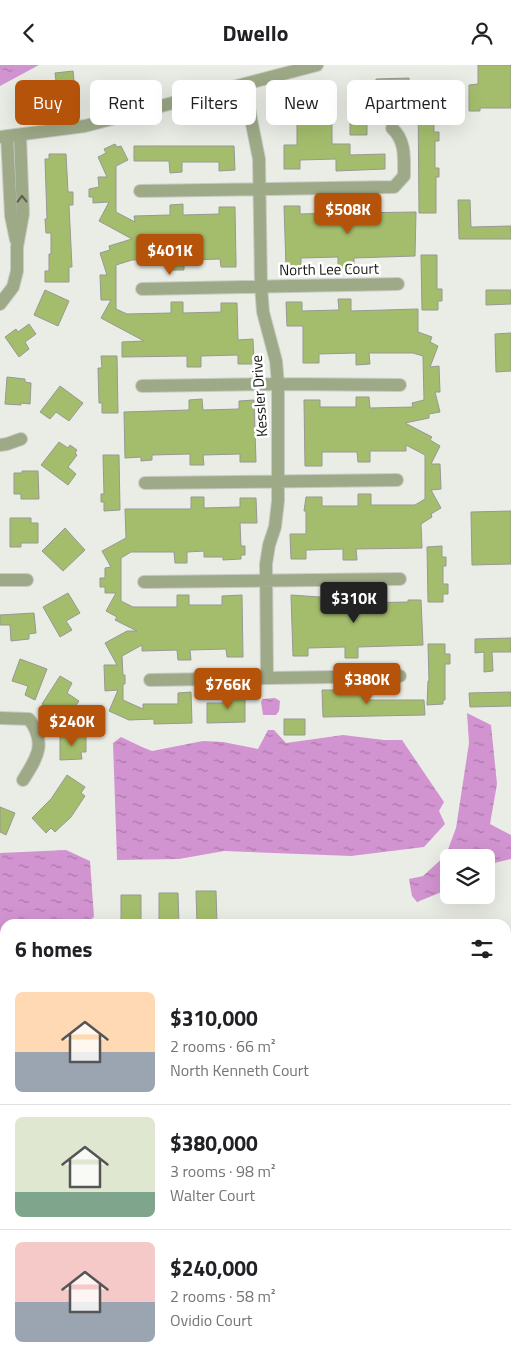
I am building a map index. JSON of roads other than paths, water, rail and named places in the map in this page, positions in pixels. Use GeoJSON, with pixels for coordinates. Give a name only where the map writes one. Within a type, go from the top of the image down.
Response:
{"type":"FeatureCollection","features":[{"type":"Feature","properties":{"kind":"street"},"geometry":{"type":"LineString","coordinates":[[256,81],[317,65]]}},
{"type":"Feature","properties":{"kind":"street"},"geometry":{"type":"LineString","coordinates":[[0,304],[13,287],[17,271],[17,247],[23,214],[9,136],[85,126],[172,103]]}},
{"type":"Feature","properties":{"kind":"street","name":"Kessler Drive"},"geometry":{"type":"LineString","coordinates":[[253,125],[259,159],[263,312],[276,361],[278,384],[279,482],[274,527],[266,564],[267,677]]}},
{"type":"Feature","properties":{"kind":"street"},"geometry":{"type":"LineString","coordinates":[[140,191],[394,187],[404,176],[404,147],[399,135],[392,128]]}},
{"type":"Feature","properties":{"kind":"street","name":"North Lee Court"},"geometry":{"type":"LineString","coordinates":[[142,289],[398,284]]}},
{"type":"Feature","properties":{"kind":"street"},"geometry":{"type":"LineString","coordinates":[[142,386],[400,385]]}},
{"type":"Feature","properties":{"kind":"street"},"geometry":{"type":"LineString","coordinates":[[0,445],[21,439]]}},
{"type":"Feature","properties":{"kind":"street"},"geometry":{"type":"LineString","coordinates":[[146,483],[397,480]]}},
{"type":"Feature","properties":{"kind":"street"},"geometry":{"type":"LineString","coordinates":[[144,582],[400,579]]}},
{"type":"Feature","properties":{"kind":"street"},"geometry":{"type":"LineString","coordinates":[[0,581],[27,580]]}},
{"type":"Feature","properties":{"kind":"street"},"geometry":{"type":"LineString","coordinates":[[150,680],[267,677],[400,677]]}},
{"type":"Feature","properties":{"kind":"street"},"geometry":{"type":"LineString","coordinates":[[0,718],[29,719],[38,735],[39,744],[36,760],[23,780]]}},
{"type":"Feature","properties":{"kind":"water"},"geometry":{"type":"Polygon","coordinates":[[[0,65],[39,65],[0,86],[0,65]]]}},
{"type":"Feature","properties":{"kind":"water"},"geometry":{"type":"Polygon","coordinates":[[[275,698],[280,701],[279,711],[276,715],[263,715],[261,702],[263,699],[275,698]]]}},
{"type":"Feature","properties":{"kind":"water"},"geometry":{"type":"Polygon","coordinates":[[[467,713],[491,725],[497,784],[490,824],[511,835],[511,859],[495,863],[495,849],[448,849],[456,828],[469,743],[467,713]]]}},
{"type":"Feature","properties":{"kind":"water"},"geometry":{"type":"Polygon","coordinates":[[[268,730],[274,730],[286,743],[343,735],[384,740],[402,740],[444,802],[439,811],[445,824],[424,847],[351,856],[224,851],[179,859],[117,860],[113,743],[121,737],[152,751],[203,741],[223,742],[258,749],[268,730]]]}},
{"type":"Feature","properties":{"kind":"water"},"geometry":{"type":"Polygon","coordinates":[[[66,850],[90,861],[94,917],[91,919],[0,919],[0,853],[66,850]]]}},
{"type":"Feature","properties":{"kind":"water"},"geometry":{"type":"Polygon","coordinates":[[[440,860],[440,893],[417,902],[412,896],[409,879],[423,876],[440,860]]]}}]}
